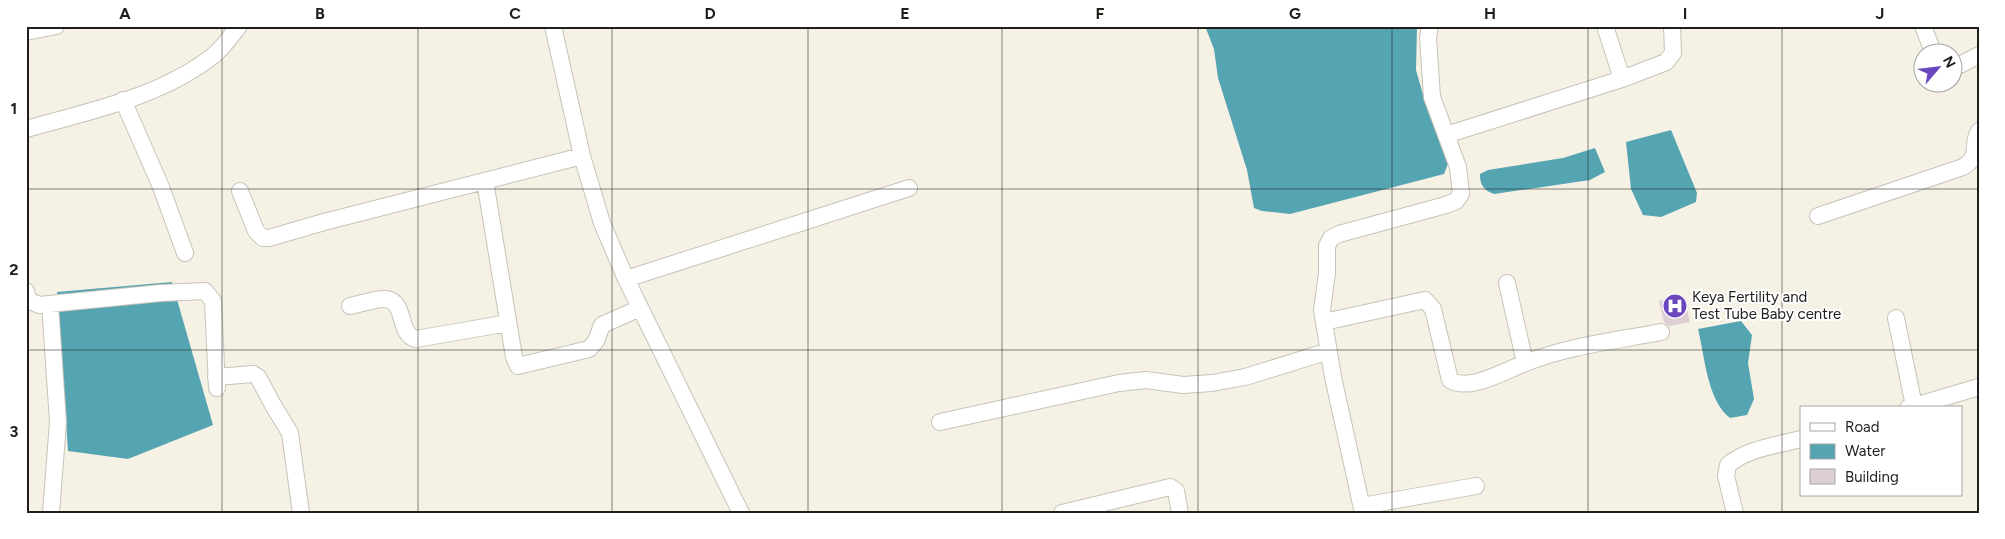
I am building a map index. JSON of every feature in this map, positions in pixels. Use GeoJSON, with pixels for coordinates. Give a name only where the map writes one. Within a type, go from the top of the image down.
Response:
{"type":"FeatureCollection","features":[{"type":"Feature","properties":{"kind":"street"},"geometry":{"type":"LineString","coordinates":[[26,32],[56,26]]}},
{"type":"Feature","properties":{"kind":"street"},"geometry":{"type":"LineString","coordinates":[[26,128],[152,91],[182,77],[216,54],[238,26]]}},
{"type":"Feature","properties":{"kind":"street"},"geometry":{"type":"LineString","coordinates":[[553,26],[582,156],[602,222],[626,279],[741,513]]}},
{"type":"Feature","properties":{"kind":"street"},"geometry":{"type":"LineString","coordinates":[[1430,26],[1428,38],[1432,97],[1458,167],[1461,194],[1456,201],[1446,206],[1339,234],[1331,238],[1327,246],[1327,272],[1322,310],[1363,510],[1476,486]]}},
{"type":"Feature","properties":{"kind":"street"},"geometry":{"type":"LineString","coordinates":[[1605,26],[1622,79]]}},
{"type":"Feature","properties":{"kind":"street"},"geometry":{"type":"LineString","coordinates":[[1446,136],[1622,79],[1666,62],[1671,58],[1674,46],[1672,26]]}},
{"type":"Feature","properties":{"kind":"street"},"geometry":{"type":"LineString","coordinates":[[1923,26],[1929,42]]}},
{"type":"Feature","properties":{"kind":"street"},"geometry":{"type":"LineString","coordinates":[[1962,64],[1979,55]]}},
{"type":"Feature","properties":{"kind":"street"},"geometry":{"type":"LineString","coordinates":[[123,100],[162,186],[185,253]]}},
{"type":"Feature","properties":{"kind":"street"},"geometry":{"type":"LineString","coordinates":[[1818,216],[1963,167],[1971,162],[1975,155],[1977,133],[1979,131]]}},
{"type":"Feature","properties":{"kind":"street"},"geometry":{"type":"LineString","coordinates":[[240,191],[256,231],[263,238],[270,238],[582,156]]}},
{"type":"Feature","properties":{"kind":"street"},"geometry":{"type":"LineString","coordinates":[[485,181],[515,363],[523,366],[588,349],[596,341],[602,325],[640,308]]}},
{"type":"Feature","properties":{"kind":"street"},"geometry":{"type":"LineString","coordinates":[[626,279],[909,188]]}},
{"type":"Feature","properties":{"kind":"street"},"geometry":{"type":"LineString","coordinates":[[1506,283],[1525,363]]}},
{"type":"Feature","properties":{"kind":"street"},"geometry":{"type":"LineString","coordinates":[[27,297],[39,305],[162,293],[205,291],[213,301],[217,382],[253,374],[261,382],[290,433],[301,513]]}},
{"type":"Feature","properties":{"kind":"street"},"geometry":{"type":"LineString","coordinates":[[350,306],[386,299],[392,301],[400,312],[406,333],[416,339],[508,323]]}},
{"type":"Feature","properties":{"kind":"street"},"geometry":{"type":"LineString","coordinates":[[1324,322],[1425,300],[1433,309],[1450,380],[1457,384],[1473,383],[1563,350],[1661,332]]}},
{"type":"Feature","properties":{"kind":"street"},"geometry":{"type":"LineString","coordinates":[[50,304],[58,422],[51,513]]}},
{"type":"Feature","properties":{"kind":"street"},"geometry":{"type":"LineString","coordinates":[[1896,318],[1911,406]]}},
{"type":"Feature","properties":{"kind":"street"},"geometry":{"type":"LineString","coordinates":[[940,422],[1119,383],[1146,380],[1183,385],[1212,383],[1245,377],[1329,351]]}},
{"type":"Feature","properties":{"kind":"street"},"geometry":{"type":"LineString","coordinates":[[1914,406],[1979,387]]}},
{"type":"Feature","properties":{"kind":"street"},"geometry":{"type":"LineString","coordinates":[[1735,513],[1726,476],[1728,465],[1735,459],[1747,454],[1800,438]]}},
{"type":"Feature","properties":{"kind":"street"},"geometry":{"type":"LineString","coordinates":[[1062,513],[1170,487],[1176,491],[1180,513]]}},
{"type":"Feature","properties":{"kind":"water"},"geometry":{"type":"Polygon","coordinates":[[[1205,26],[1417,26],[1416,70],[1424,98],[1451,156],[1444,174],[1290,214],[1262,211],[1254,208],[1247,170],[1218,78],[1214,49],[1205,26]]]}},
{"type":"Feature","properties":{"kind":"water"},"geometry":{"type":"Polygon","coordinates":[[[1671,130],[1697,193],[1696,202],[1661,217],[1643,215],[1631,189],[1626,142],[1671,130]]]}},
{"type":"Feature","properties":{"kind":"water"},"geometry":{"type":"Polygon","coordinates":[[[1595,148],[1605,172],[1590,180],[1494,194],[1485,189],[1481,182],[1480,174],[1488,170],[1563,158],[1595,148]]]}},
{"type":"Feature","properties":{"kind":"water"},"geometry":{"type":"Polygon","coordinates":[[[172,282],[213,425],[128,459],[68,451],[57,292],[172,282]]]}},
{"type":"Feature","properties":{"kind":"water"},"geometry":{"type":"Polygon","coordinates":[[[1741,321],[1752,335],[1748,363],[1754,399],[1747,415],[1730,418],[1722,410],[1712,389],[1698,329],[1741,321]]]}},
{"type":"Feature","properties":{"kind":"building"},"geometry":{"type":"Polygon","coordinates":[[[1684,296],[1690,322],[1669,326],[1664,322],[1659,301],[1684,296]]]}},
{"type":"Feature","properties":{"kind":"place","name":"Keya Fertility and Test Tube Baby centre"},"geometry":{"type":"Point","coordinates":[1675,306]}}]}
